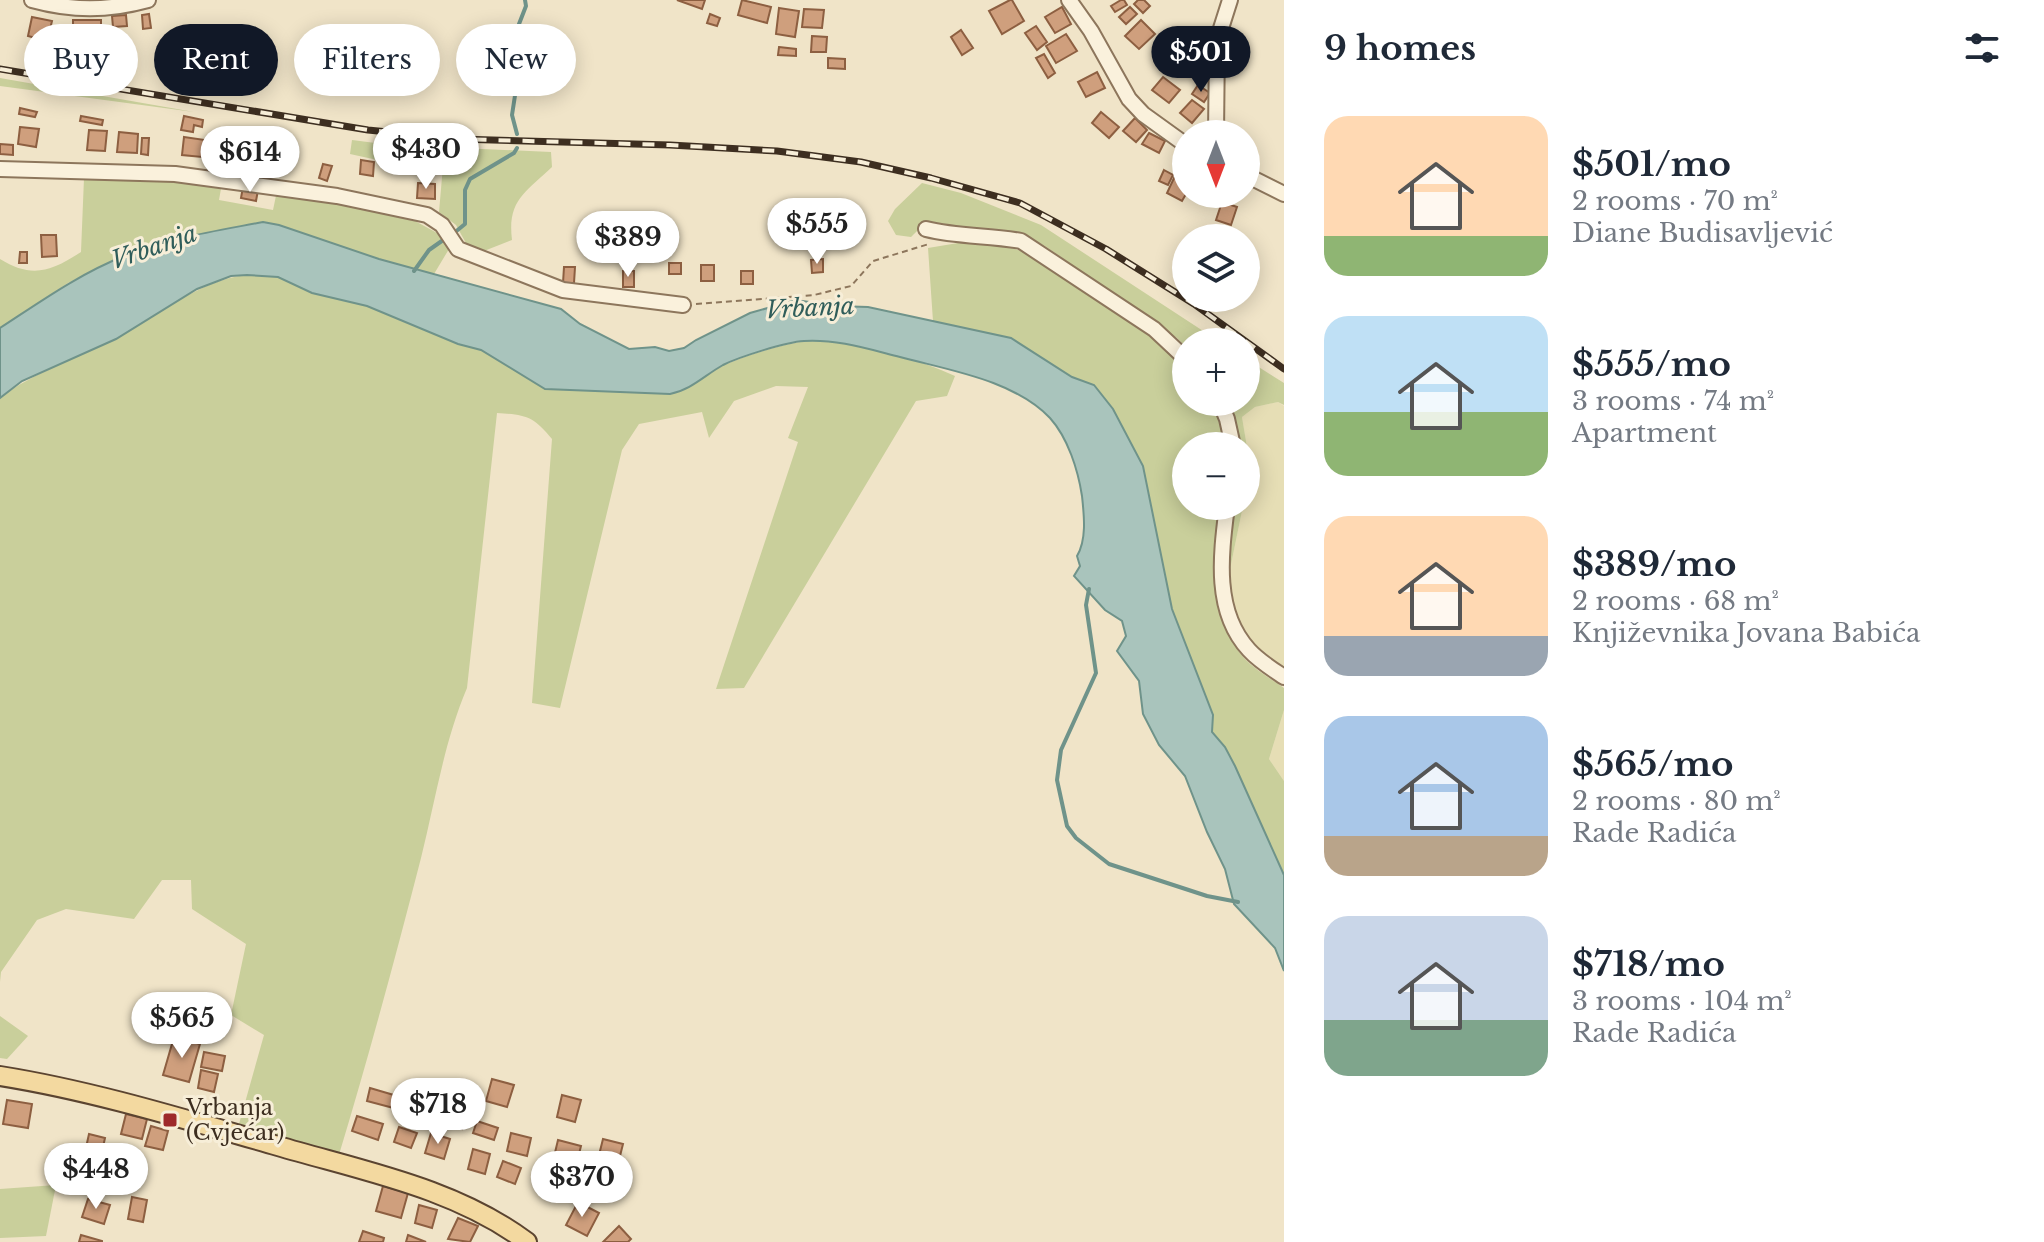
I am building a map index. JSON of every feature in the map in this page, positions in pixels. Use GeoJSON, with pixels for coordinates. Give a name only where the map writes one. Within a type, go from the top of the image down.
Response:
{"type":"FeatureCollection","features":[{"type":"Feature","properties":{"kind":"main road"},"geometry":{"type":"LineString","coordinates":[[0,1076],[124,1103],[423,1188],[488,1216],[527,1242]]}},
{"type":"Feature","properties":{"kind":"street"},"geometry":{"type":"LineString","coordinates":[[32,0],[75,9],[125,6],[148,0]]}},
{"type":"Feature","properties":{"kind":"street"},"geometry":{"type":"LineString","coordinates":[[1069,0],[1091,31],[1129,99],[1143,114],[1172,135]]}},
{"type":"Feature","properties":{"kind":"street"},"geometry":{"type":"LineString","coordinates":[[1216,120],[1217,41],[1230,0]]}},
{"type":"Feature","properties":{"kind":"street"},"geometry":{"type":"LineString","coordinates":[[0,169],[175,174],[337,196],[427,215],[468,254],[563,290],[683,305]]}},
{"type":"Feature","properties":{"kind":"street"},"geometry":{"type":"LineString","coordinates":[[1260,182],[1284,194]]}},
{"type":"Feature","properties":{"kind":"street"},"geometry":{"type":"LineString","coordinates":[[928,236],[998,236],[1021,241],[1154,329],[1172,346]]}},
{"type":"Feature","properties":{"kind":"street"},"geometry":{"type":"LineString","coordinates":[[1225,520],[1220,561],[1230,619],[1251,653],[1284,677]]}},
{"type":"Feature","properties":{"kind":"path"},"geometry":{"type":"LineString","coordinates":[[683,305],[814,295],[851,286],[873,261],[928,236]]}},
{"type":"Feature","properties":{"kind":"shaded area"},"geometry":{"type":"Polygon","coordinates":[[[1278,402],[1284,406],[1284,669],[1250,642],[1236,620],[1228,579],[1240,520],[1260,520],[1260,432],[1244,432],[1242,417],[1260,416],[1260,406],[1278,402]]]}},
{"type":"Feature","properties":{"kind":"shaded area"},"geometry":{"type":"Polygon","coordinates":[[[1284,710],[1284,781],[1269,759],[1284,710]]]}},
{"type":"Feature","properties":{"kind":"green space"},"geometry":{"type":"Polygon","coordinates":[[[0,78],[24,82],[24,89],[0,86],[0,78]]]}},
{"type":"Feature","properties":{"kind":"green space"},"geometry":{"type":"Polygon","coordinates":[[[75,96],[103,96],[194,112],[75,96]]]}},
{"type":"Feature","properties":{"kind":"green space"},"geometry":{"type":"Polygon","coordinates":[[[352,140],[391,145],[551,152],[552,167],[520,198],[512,215],[512,240],[484,251],[467,245],[456,225],[439,212],[443,166],[382,161],[350,154],[352,140]]]}},
{"type":"Feature","properties":{"kind":"green space"},"geometry":{"type":"Polygon","coordinates":[[[84,178],[222,183],[219,200],[273,210],[277,191],[415,221],[439,234],[449,249],[434,274],[279,225],[192,235],[124,256],[68,283],[0,328],[0,259],[32,271],[51,268],[81,252],[84,178]]]}},
{"type":"Feature","properties":{"kind":"green space"},"geometry":{"type":"Polygon","coordinates":[[[922,183],[961,193],[1041,225],[1199,328],[1172,328],[1172,335],[1045,246],[1023,235],[924,224],[911,237],[896,235],[888,221],[895,209],[922,183]]]}},
{"type":"Feature","properties":{"kind":"green space"},"geometry":{"type":"Polygon","coordinates":[[[958,243],[1006,246],[1024,252],[1154,336],[1172,356],[1172,416],[1218,416],[1224,432],[1172,432],[1172,520],[1221,520],[1217,581],[1223,618],[1244,658],[1284,688],[1284,710],[1269,759],[1284,781],[1284,875],[1225,747],[1212,732],[1213,715],[1172,609],[1143,466],[1113,409],[1094,385],[1072,377],[1011,338],[933,321],[928,248],[958,243]]]}},
{"type":"Feature","properties":{"kind":"green space"},"geometry":{"type":"Polygon","coordinates":[[[247,275],[278,277],[312,293],[367,306],[458,344],[481,350],[545,389],[671,394],[746,356],[800,342],[817,341],[879,350],[955,376],[947,396],[916,401],[744,688],[716,689],[798,442],[788,438],[808,387],[776,386],[734,401],[709,438],[702,412],[639,424],[622,450],[560,708],[532,703],[552,439],[528,418],[497,413],[467,688],[446,751],[401,934],[338,1158],[239,1124],[264,1035],[231,1015],[246,944],[192,909],[191,880],[162,880],[134,919],[66,909],[37,920],[1,972],[0,982],[0,398],[41,373],[115,339],[211,284],[247,275]]]}},
{"type":"Feature","properties":{"kind":"green space"},"geometry":{"type":"Polygon","coordinates":[[[1260,368],[1284,383],[1284,405],[1278,402],[1260,406],[1260,368]]]}},
{"type":"Feature","properties":{"kind":"green space"},"geometry":{"type":"Polygon","coordinates":[[[1243,416],[1244,432],[1237,432],[1235,417],[1243,416]]]}},
{"type":"Feature","properties":{"kind":"green space"},"geometry":{"type":"Polygon","coordinates":[[[1232,520],[1240,520],[1228,579],[1226,567],[1232,520]]]}},
{"type":"Feature","properties":{"kind":"green space"},"geometry":{"type":"Polygon","coordinates":[[[0,1016],[28,1036],[7,1059],[0,1058],[0,1016]]]}},
{"type":"Feature","properties":{"kind":"green space"},"geometry":{"type":"Polygon","coordinates":[[[56,1185],[46,1236],[0,1238],[0,1189],[56,1185]]]}},
{"type":"Feature","properties":{"kind":"water","name":"Vrbanja"},"geometry":{"type":"Polygon","coordinates":[[[263,222],[379,259],[561,309],[580,324],[629,349],[655,347],[669,351],[684,348],[750,313],[796,300],[868,307],[1011,338],[1072,377],[1094,385],[1113,409],[1143,466],[1172,609],[1213,715],[1212,732],[1235,766],[1284,875],[1284,971],[1275,948],[1234,904],[1225,869],[1185,776],[1159,745],[1143,714],[1139,681],[1117,651],[1126,636],[1122,621],[1105,610],[1074,576],[1080,566],[1077,556],[1084,535],[1084,519],[1080,486],[1067,445],[1050,418],[1018,394],[999,385],[864,348],[804,341],[740,358],[685,389],[670,394],[545,389],[481,350],[458,344],[367,306],[312,293],[278,277],[247,275],[231,276],[197,289],[116,339],[22,381],[0,398],[0,328],[76,280],[124,256],[175,240],[263,222]]]}},
{"type":"Feature","properties":{"kind":"building"},"geometry":{"type":"Polygon","coordinates":[[[677,0],[705,0],[702,9],[677,0]]]}},
{"type":"Feature","properties":{"kind":"building"},"geometry":{"type":"Polygon","coordinates":[[[742,0],[771,7],[767,23],[738,15],[742,0]]]}},
{"type":"Feature","properties":{"kind":"building"},"geometry":{"type":"Polygon","coordinates":[[[1010,0],[1024,21],[1002,34],[989,11],[1010,0]]]}},
{"type":"Feature","properties":{"kind":"building"},"geometry":{"type":"Polygon","coordinates":[[[1121,0],[1127,5],[1115,12],[1111,6],[1121,0]]]}},
{"type":"Feature","properties":{"kind":"building"},"geometry":{"type":"Polygon","coordinates":[[[1144,0],[1150,6],[1143,13],[1134,4],[1144,0]]]}},
{"type":"Feature","properties":{"kind":"building"},"geometry":{"type":"Polygon","coordinates":[[[1062,7],[1071,24],[1055,33],[1045,17],[1062,7]]]}},
{"type":"Feature","properties":{"kind":"building"},"geometry":{"type":"Polygon","coordinates":[[[1130,7],[1137,14],[1126,24],[1119,17],[1130,7]]]}},
{"type":"Feature","properties":{"kind":"building"},"geometry":{"type":"Polygon","coordinates":[[[779,8],[799,11],[795,37],[776,34],[779,8]]]}},
{"type":"Feature","properties":{"kind":"building"},"geometry":{"type":"Polygon","coordinates":[[[804,9],[824,10],[822,28],[802,27],[804,9]]]}},
{"type":"Feature","properties":{"kind":"building"},"geometry":{"type":"Polygon","coordinates":[[[149,14],[151,28],[143,29],[142,15],[149,14]]]}},
{"type":"Feature","properties":{"kind":"building"},"geometry":{"type":"Polygon","coordinates":[[[710,14],[720,18],[717,26],[707,23],[710,14]]]}},
{"type":"Feature","properties":{"kind":"building"},"geometry":{"type":"Polygon","coordinates":[[[126,15],[127,24],[113,24],[112,16],[126,15]]]}},
{"type":"Feature","properties":{"kind":"building"},"geometry":{"type":"Polygon","coordinates":[[[32,17],[52,21],[51,24],[31,24],[32,17]]]}},
{"type":"Feature","properties":{"kind":"building"},"geometry":{"type":"Polygon","coordinates":[[[73,20],[101,20],[101,24],[73,24],[73,20]]]}},
{"type":"Feature","properties":{"kind":"building"},"geometry":{"type":"Polygon","coordinates":[[[1141,20],[1155,34],[1139,49],[1125,36],[1141,20]]]}},
{"type":"Feature","properties":{"kind":"building"},"geometry":{"type":"Polygon","coordinates":[[[1036,26],[1047,42],[1037,50],[1025,33],[1036,26]]]}},
{"type":"Feature","properties":{"kind":"building"},"geometry":{"type":"Polygon","coordinates":[[[961,30],[973,48],[962,55],[951,37],[961,30]]]}},
{"type":"Feature","properties":{"kind":"building"},"geometry":{"type":"Polygon","coordinates":[[[1066,34],[1077,51],[1056,63],[1046,46],[1066,34]]]}},
{"type":"Feature","properties":{"kind":"building"},"geometry":{"type":"Polygon","coordinates":[[[812,36],[827,37],[826,52],[811,52],[812,36]]]}},
{"type":"Feature","properties":{"kind":"building"},"geometry":{"type":"Polygon","coordinates":[[[779,47],[796,49],[796,56],[778,55],[779,47]]]}},
{"type":"Feature","properties":{"kind":"building"},"geometry":{"type":"Polygon","coordinates":[[[1044,54],[1055,73],[1048,78],[1036,58],[1044,54]]]}},
{"type":"Feature","properties":{"kind":"building"},"geometry":{"type":"Polygon","coordinates":[[[828,58],[845,59],[845,69],[828,68],[828,58]]]}},
{"type":"Feature","properties":{"kind":"building"},"geometry":{"type":"Polygon","coordinates":[[[1097,72],[1105,88],[1086,97],[1078,82],[1097,72]]]}},
{"type":"Feature","properties":{"kind":"building"},"geometry":{"type":"Polygon","coordinates":[[[1163,77],[1180,90],[1169,103],[1152,90],[1163,77]]]}},
{"type":"Feature","properties":{"kind":"building"},"geometry":{"type":"Polygon","coordinates":[[[1198,85],[1210,93],[1204,102],[1192,94],[1198,85]]]}},
{"type":"Feature","properties":{"kind":"building"},"geometry":{"type":"Polygon","coordinates":[[[1192,100],[1204,109],[1195,120],[1188,120],[1180,113],[1192,100]]]}},
{"type":"Feature","properties":{"kind":"building"},"geometry":{"type":"Polygon","coordinates":[[[20,108],[37,112],[35,117],[19,114],[20,108]]]}},
{"type":"Feature","properties":{"kind":"building"},"geometry":{"type":"Polygon","coordinates":[[[1101,112],[1119,127],[1109,138],[1092,123],[1101,112]]]}},
{"type":"Feature","properties":{"kind":"building"},"geometry":{"type":"Polygon","coordinates":[[[81,116],[103,120],[102,125],[80,121],[81,116]]]}},
{"type":"Feature","properties":{"kind":"building"},"geometry":{"type":"Polygon","coordinates":[[[184,116],[203,120],[202,127],[194,125],[193,132],[181,130],[184,116]]]}},
{"type":"Feature","properties":{"kind":"building"},"geometry":{"type":"Polygon","coordinates":[[[1135,118],[1147,130],[1136,142],[1123,131],[1135,118]]]}},
{"type":"Feature","properties":{"kind":"building"},"geometry":{"type":"Polygon","coordinates":[[[20,127],[39,129],[36,147],[18,144],[20,127]]]}},
{"type":"Feature","properties":{"kind":"building"},"geometry":{"type":"Polygon","coordinates":[[[89,130],[107,131],[105,151],[87,150],[89,130]]]}},
{"type":"Feature","properties":{"kind":"building"},"geometry":{"type":"Polygon","coordinates":[[[119,132],[138,134],[137,153],[117,152],[119,132]]]}},
{"type":"Feature","properties":{"kind":"building"},"geometry":{"type":"Polygon","coordinates":[[[1149,133],[1165,141],[1159,153],[1142,144],[1149,133]]]}},
{"type":"Feature","properties":{"kind":"building"},"geometry":{"type":"Polygon","coordinates":[[[184,137],[205,140],[202,157],[182,155],[184,137]]]}},
{"type":"Feature","properties":{"kind":"building"},"geometry":{"type":"Polygon","coordinates":[[[142,138],[149,138],[148,155],[141,154],[142,138]]]}},
{"type":"Feature","properties":{"kind":"building"},"geometry":{"type":"Polygon","coordinates":[[[0,144],[13,145],[13,155],[0,154],[0,144]]]}},
{"type":"Feature","properties":{"kind":"building"},"geometry":{"type":"Polygon","coordinates":[[[246,146],[261,151],[256,164],[241,159],[246,146]]]}},
{"type":"Feature","properties":{"kind":"building"},"geometry":{"type":"Polygon","coordinates":[[[211,152],[222,155],[220,166],[208,163],[211,152]]]}},
{"type":"Feature","properties":{"kind":"building"},"geometry":{"type":"Polygon","coordinates":[[[361,160],[374,162],[373,176],[360,174],[361,160]]]}},
{"type":"Feature","properties":{"kind":"building"},"geometry":{"type":"Polygon","coordinates":[[[323,164],[332,166],[327,181],[319,178],[323,164]]]}},
{"type":"Feature","properties":{"kind":"building"},"geometry":{"type":"Polygon","coordinates":[[[1164,170],[1172,174],[1168,185],[1159,181],[1164,170]]]}},
{"type":"Feature","properties":{"kind":"building"},"geometry":{"type":"Polygon","coordinates":[[[418,183],[435,184],[435,199],[417,198],[418,183]]]}},
{"type":"Feature","properties":{"kind":"building"},"geometry":{"type":"Polygon","coordinates":[[[243,187],[258,190],[256,201],[241,198],[243,187]]]}},
{"type":"Feature","properties":{"kind":"building"},"geometry":{"type":"Polygon","coordinates":[[[1220,208],[1237,208],[1231,224],[1216,220],[1220,208]]]}},
{"type":"Feature","properties":{"kind":"building"},"geometry":{"type":"Polygon","coordinates":[[[41,235],[56,235],[57,256],[42,257],[41,235]]]}},
{"type":"Feature","properties":{"kind":"building"},"geometry":{"type":"Polygon","coordinates":[[[20,252],[27,252],[27,263],[19,263],[20,252]]]}},
{"type":"Feature","properties":{"kind":"building"},"geometry":{"type":"Polygon","coordinates":[[[823,259],[823,272],[812,273],[811,260],[823,259]]]}},
{"type":"Feature","properties":{"kind":"building"},"geometry":{"type":"Polygon","coordinates":[[[669,263],[681,263],[681,274],[669,274],[669,263]]]}},
{"type":"Feature","properties":{"kind":"building"},"geometry":{"type":"Polygon","coordinates":[[[701,265],[714,265],[714,281],[701,281],[701,265]]]}},
{"type":"Feature","properties":{"kind":"building"},"geometry":{"type":"Polygon","coordinates":[[[564,267],[575,267],[574,283],[563,283],[564,267]]]}},
{"type":"Feature","properties":{"kind":"building"},"geometry":{"type":"Polygon","coordinates":[[[623,271],[634,271],[634,287],[623,287],[623,271]]]}},
{"type":"Feature","properties":{"kind":"building"},"geometry":{"type":"Polygon","coordinates":[[[741,271],[753,271],[753,284],[741,284],[741,271]]]}},
{"type":"Feature","properties":{"kind":"building"},"geometry":{"type":"Polygon","coordinates":[[[170,1003],[199,1010],[194,1031],[165,1024],[170,1003]]]}},
{"type":"Feature","properties":{"kind":"building"},"geometry":{"type":"Polygon","coordinates":[[[174,1037],[200,1044],[189,1082],[163,1075],[174,1037]]]}},
{"type":"Feature","properties":{"kind":"building"},"geometry":{"type":"Polygon","coordinates":[[[204,1052],[225,1056],[222,1071],[201,1067],[204,1052]]]}},
{"type":"Feature","properties":{"kind":"building"},"geometry":{"type":"Polygon","coordinates":[[[201,1070],[218,1074],[214,1092],[198,1088],[201,1070]]]}},
{"type":"Feature","properties":{"kind":"building"},"geometry":{"type":"Polygon","coordinates":[[[492,1079],[514,1085],[507,1107],[486,1101],[492,1079]]]}},
{"type":"Feature","properties":{"kind":"building"},"geometry":{"type":"Polygon","coordinates":[[[370,1088],[404,1098],[401,1110],[367,1101],[370,1088]]]}},
{"type":"Feature","properties":{"kind":"building"},"geometry":{"type":"Polygon","coordinates":[[[562,1095],[581,1100],[575,1122],[557,1117],[562,1095]]]}},
{"type":"Feature","properties":{"kind":"building"},"geometry":{"type":"Polygon","coordinates":[[[408,1098],[430,1105],[426,1118],[404,1111],[408,1098]]]}},
{"type":"Feature","properties":{"kind":"building"},"geometry":{"type":"Polygon","coordinates":[[[7,1100],[32,1104],[28,1128],[3,1124],[7,1100]]]}},
{"type":"Feature","properties":{"kind":"building"},"geometry":{"type":"Polygon","coordinates":[[[437,1107],[466,1114],[462,1129],[433,1121],[437,1107]]]}},
{"type":"Feature","properties":{"kind":"building"},"geometry":{"type":"Polygon","coordinates":[[[126,1114],[147,1119],[142,1139],[121,1134],[126,1114]]]}},
{"type":"Feature","properties":{"kind":"building"},"geometry":{"type":"Polygon","coordinates":[[[357,1116],[383,1124],[378,1140],[352,1131],[357,1116]]]}},
{"type":"Feature","properties":{"kind":"building"},"geometry":{"type":"Polygon","coordinates":[[[477,1121],[498,1128],[494,1140],[473,1133],[477,1121]]]}},
{"type":"Feature","properties":{"kind":"building"},"geometry":{"type":"Polygon","coordinates":[[[151,1126],[168,1131],[163,1150],[145,1146],[151,1126]]]}},
{"type":"Feature","properties":{"kind":"building"},"geometry":{"type":"Polygon","coordinates":[[[399,1127],[417,1133],[411,1148],[394,1142],[399,1127]]]}},
{"type":"Feature","properties":{"kind":"building"},"geometry":{"type":"Polygon","coordinates":[[[431,1133],[450,1139],[444,1159],[425,1153],[431,1133]]]}},
{"type":"Feature","properties":{"kind":"building"},"geometry":{"type":"Polygon","coordinates":[[[511,1133],[531,1138],[527,1156],[507,1151],[511,1133]]]}},
{"type":"Feature","properties":{"kind":"building"},"geometry":{"type":"Polygon","coordinates":[[[89,1134],[105,1138],[101,1156],[85,1152],[89,1134]]]}},
{"type":"Feature","properties":{"kind":"building"},"geometry":{"type":"Polygon","coordinates":[[[603,1139],[623,1144],[618,1164],[598,1159],[603,1139]]]}},
{"type":"Feature","properties":{"kind":"building"},"geometry":{"type":"Polygon","coordinates":[[[558,1140],[581,1146],[576,1166],[553,1161],[558,1140]]]}},
{"type":"Feature","properties":{"kind":"building"},"geometry":{"type":"Polygon","coordinates":[[[473,1149],[490,1154],[485,1174],[468,1169],[473,1149]]]}},
{"type":"Feature","properties":{"kind":"building"},"geometry":{"type":"Polygon","coordinates":[[[503,1161],[521,1168],[515,1184],[497,1177],[503,1161]]]}},
{"type":"Feature","properties":{"kind":"building"},"geometry":{"type":"Polygon","coordinates":[[[595,1168],[613,1172],[609,1189],[591,1185],[595,1168]]]}},
{"type":"Feature","properties":{"kind":"building"},"geometry":{"type":"Polygon","coordinates":[[[547,1174],[567,1179],[561,1198],[542,1193],[547,1174]]]}},
{"type":"Feature","properties":{"kind":"building"},"geometry":{"type":"Polygon","coordinates":[[[383,1186],[408,1193],[401,1218],[376,1211],[383,1186]]]}},
{"type":"Feature","properties":{"kind":"building"},"geometry":{"type":"Polygon","coordinates":[[[132,1197],[147,1200],[143,1222],[128,1219],[132,1197]]]}},
{"type":"Feature","properties":{"kind":"building"},"geometry":{"type":"Polygon","coordinates":[[[88,1199],[110,1205],[104,1224],[82,1217],[88,1199]]]}},
{"type":"Feature","properties":{"kind":"building"},"geometry":{"type":"Polygon","coordinates":[[[578,1202],[599,1213],[587,1236],[566,1225],[578,1202]]]}},
{"type":"Feature","properties":{"kind":"building"},"geometry":{"type":"Polygon","coordinates":[[[419,1205],[437,1210],[432,1228],[415,1223],[419,1205]]]}},
{"type":"Feature","properties":{"kind":"building"},"geometry":{"type":"Polygon","coordinates":[[[458,1218],[478,1226],[470,1242],[448,1239],[458,1218]]]}},
{"type":"Feature","properties":{"kind":"building"},"geometry":{"type":"Polygon","coordinates":[[[619,1226],[631,1239],[628,1242],[603,1242],[619,1226]]]}},
{"type":"Feature","properties":{"kind":"building"},"geometry":{"type":"Polygon","coordinates":[[[363,1231],[384,1238],[383,1242],[359,1242],[363,1231]]]}},
{"type":"Feature","properties":{"kind":"building"},"geometry":{"type":"Polygon","coordinates":[[[81,1235],[102,1241],[102,1242],[79,1242],[81,1235]]]}},
{"type":"Feature","properties":{"kind":"building"},"geometry":{"type":"Polygon","coordinates":[[[408,1235],[426,1242],[406,1242],[408,1235]]]}},
{"type":"Feature","properties":{"kind":"waterway"},"geometry":{"type":"LineString","coordinates":[[517,134],[512,115],[516,89],[506,67],[508,57],[521,40],[519,24],[526,6],[525,0]]}},
{"type":"Feature","properties":{"kind":"waterway"},"geometry":{"type":"LineString","coordinates":[[454,233],[465,224],[465,190],[470,179],[514,153],[517,148]]}},
{"type":"Feature","properties":{"kind":"waterway"},"geometry":{"type":"LineString","coordinates":[[414,271],[429,250],[446,238]]}},
{"type":"Feature","properties":{"kind":"waterway"},"geometry":{"type":"LineString","coordinates":[[1089,589],[1086,605],[1096,673],[1061,750],[1057,780],[1067,826],[1076,838],[1109,864],[1207,896],[1238,902]]}},
{"type":"Feature","properties":{"kind":"railway"},"geometry":{"type":"LineString","coordinates":[[0,69],[368,130],[457,139],[777,151],[861,162],[931,178],[1020,203],[1106,249],[1194,304],[1284,369]]}},
{"type":"Feature","properties":{"kind":"place","name":"Vrbanja (Cvjećar)"},"geometry":{"type":"Point","coordinates":[170,1120]}}]}
